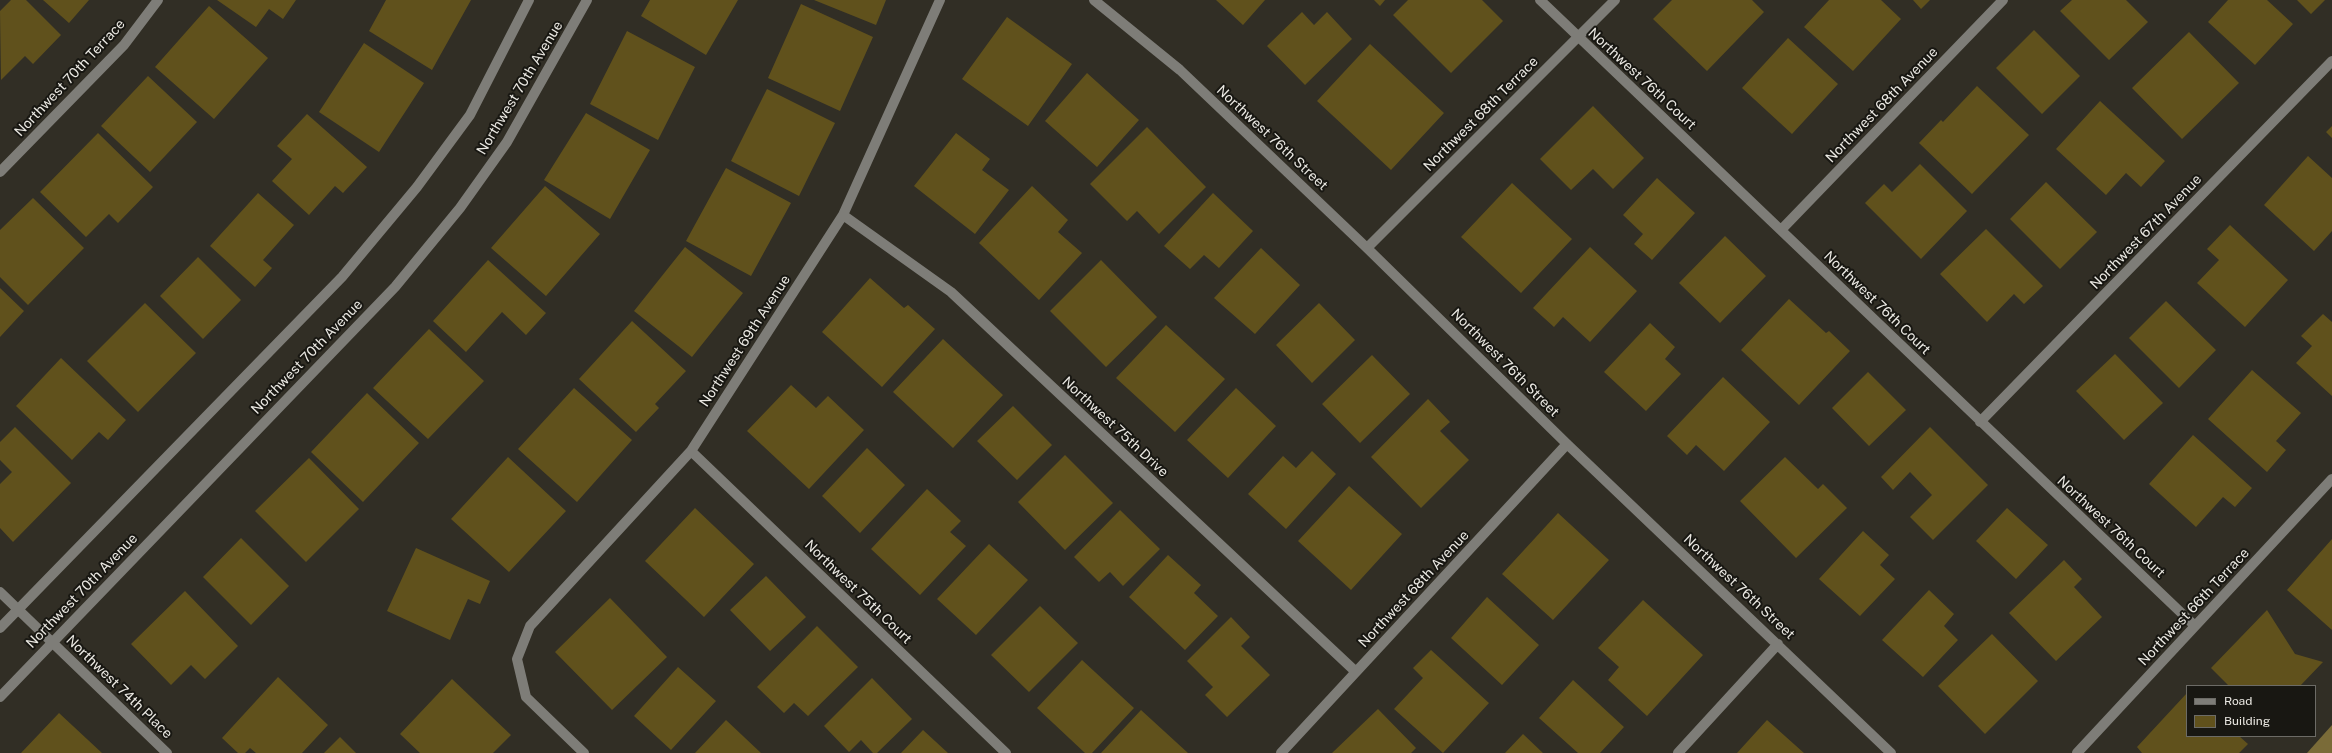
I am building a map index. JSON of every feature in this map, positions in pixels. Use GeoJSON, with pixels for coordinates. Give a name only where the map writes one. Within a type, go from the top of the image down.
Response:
{"type":"FeatureCollection","features":[{"type":"Feature","properties":{"kind":"street","name":"Northwest 70th Terrace"},"geometry":{"type":"LineString","coordinates":[[0,172],[124,45],[158,0]]}},
{"type":"Feature","properties":{"kind":"street","name":"Northwest 70th Avenue"},"geometry":{"type":"LineString","coordinates":[[0,628],[342,277],[418,187],[470,115],[529,0]]}},
{"type":"Feature","properties":{"kind":"street","name":"Northwest 70th Avenue"},"geometry":{"type":"LineString","coordinates":[[0,697],[394,287],[415,263],[460,208],[507,142],[587,0]]}},
{"type":"Feature","properties":{"kind":"street","name":"Northwest 69th Avenue"},"geometry":{"type":"LineString","coordinates":[[584,753],[526,697],[517,659],[530,626],[691,451],[843,215],[940,0]]}},
{"type":"Feature","properties":{"kind":"street","name":"Northwest 76th Street"},"geometry":{"type":"LineString","coordinates":[[1094,0],[1180,70],[1368,248],[1567,444],[1891,753]]}},
{"type":"Feature","properties":{"kind":"street","name":"Northwest 76th Court"},"geometry":{"type":"LineString","coordinates":[[1540,0],[1578,38],[2195,626]]}},
{"type":"Feature","properties":{"kind":"street","name":"Northwest 68th Terrace"},"geometry":{"type":"LineString","coordinates":[[1368,248],[1578,38],[1614,0]]}},
{"type":"Feature","properties":{"kind":"street","name":"Northwest 68th Avenue"},"geometry":{"type":"LineString","coordinates":[[1781,230],[2003,0]]}},
{"type":"Feature","properties":{"kind":"street","name":"Northwest 67th Avenue"},"geometry":{"type":"LineString","coordinates":[[1980,422],[2332,61]]}},
{"type":"Feature","properties":{"kind":"street","name":"Northwest 75th Drive"},"geometry":{"type":"LineString","coordinates":[[843,215],[950,292],[1356,672]]}},
{"type":"Feature","properties":{"kind":"street","name":"Northwest 68th Avenue"},"geometry":{"type":"LineString","coordinates":[[1282,753],[1567,444]]}},
{"type":"Feature","properties":{"kind":"street","name":"Northwest 75th Court"},"geometry":{"type":"LineString","coordinates":[[691,451],[1006,753]]}},
{"type":"Feature","properties":{"kind":"street","name":"Northwest 66th Terrace"},"geometry":{"type":"LineString","coordinates":[[2077,753],[2332,479]]}},
{"type":"Feature","properties":{"kind":"street","name":"Northwest 74th Place"},"geometry":{"type":"LineString","coordinates":[[0,592],[167,753]]}},
{"type":"Feature","properties":{"kind":"street"},"geometry":{"type":"LineString","coordinates":[[1678,753],[1778,644]]}},
{"type":"Feature","properties":{"kind":"shaded area"},"geometry":{"type":"Polygon","coordinates":[[[2332,725],[2332,753],[2307,753],[2332,725]]]}},
{"type":"Feature","properties":{"kind":"building"},"geometry":{"type":"Polygon","coordinates":[[[11,0],[26,0],[61,35],[33,64],[25,56],[1,80],[0,11],[11,0]]]}},
{"type":"Feature","properties":{"kind":"building"},"geometry":{"type":"Polygon","coordinates":[[[43,0],[89,0],[69,23],[43,0]]]}},
{"type":"Feature","properties":{"kind":"building"},"geometry":{"type":"Polygon","coordinates":[[[217,0],[296,0],[283,19],[269,9],[256,27],[217,0]]]}},
{"type":"Feature","properties":{"kind":"building"},"geometry":{"type":"Polygon","coordinates":[[[386,0],[471,0],[432,70],[369,31],[386,0]]]}},
{"type":"Feature","properties":{"kind":"building"},"geometry":{"type":"Polygon","coordinates":[[[650,0],[738,0],[706,55],[641,16],[650,0]]]}},
{"type":"Feature","properties":{"kind":"building"},"geometry":{"type":"Polygon","coordinates":[[[814,0],[886,0],[876,25],[814,0]]]}},
{"type":"Feature","properties":{"kind":"building"},"geometry":{"type":"Polygon","coordinates":[[[1216,0],[1265,0],[1243,25],[1216,0]]]}},
{"type":"Feature","properties":{"kind":"building"},"geometry":{"type":"Polygon","coordinates":[[[1374,0],[1385,0],[1380,6],[1374,0]]]}},
{"type":"Feature","properties":{"kind":"building"},"geometry":{"type":"Polygon","coordinates":[[[1408,0],[1482,0],[1503,21],[1451,73],[1393,15],[1408,0]]]}},
{"type":"Feature","properties":{"kind":"building"},"geometry":{"type":"Polygon","coordinates":[[[1672,0],[1752,0],[1764,12],[1707,71],[1653,19],[1672,0]]]}},
{"type":"Feature","properties":{"kind":"building"},"geometry":{"type":"Polygon","coordinates":[[[1829,0],[1881,0],[1901,19],[1853,71],[1804,27],[1829,0]]]}},
{"type":"Feature","properties":{"kind":"building"},"geometry":{"type":"Polygon","coordinates":[[[1913,0],[1930,0],[1921,9],[1913,0]]]}},
{"type":"Feature","properties":{"kind":"building"},"geometry":{"type":"Polygon","coordinates":[[[2072,0],[2126,0],[2148,22],[2109,60],[2060,11],[2072,0]]]}},
{"type":"Feature","properties":{"kind":"building"},"geometry":{"type":"Polygon","coordinates":[[[2228,0],[2267,0],[2293,24],[2255,65],[2208,22],[2228,0]]]}},
{"type":"Feature","properties":{"kind":"building"},"geometry":{"type":"Polygon","coordinates":[[[2297,0],[2325,0],[2311,14],[2297,0]]]}},
{"type":"Feature","properties":{"kind":"building"},"geometry":{"type":"Polygon","coordinates":[[[801,4],[873,37],[840,111],[768,78],[801,4]]]}},
{"type":"Feature","properties":{"kind":"building"},"geometry":{"type":"Polygon","coordinates":[[[209,6],[268,58],[214,119],[155,67],[209,6]]]}},
{"type":"Feature","properties":{"kind":"building"},"geometry":{"type":"Polygon","coordinates":[[[1302,12],[1314,25],[1327,12],[1352,39],[1305,85],[1267,46],[1302,12]]]}},
{"type":"Feature","properties":{"kind":"building"},"geometry":{"type":"Polygon","coordinates":[[[1007,17],[1072,64],[1028,126],[962,79],[1007,17]]]}},
{"type":"Feature","properties":{"kind":"building"},"geometry":{"type":"Polygon","coordinates":[[[2034,30],[2080,76],[2042,114],[1996,68],[2034,30]]]}},
{"type":"Feature","properties":{"kind":"building"},"geometry":{"type":"Polygon","coordinates":[[[627,31],[695,67],[658,140],[590,104],[627,31]]]}},
{"type":"Feature","properties":{"kind":"building"},"geometry":{"type":"Polygon","coordinates":[[[2189,32],[2239,83],[2182,139],[2132,88],[2189,32]]]}},
{"type":"Feature","properties":{"kind":"building"},"geometry":{"type":"Polygon","coordinates":[[[1788,38],[1838,84],[1792,134],[1742,88],[1788,38]]]}},
{"type":"Feature","properties":{"kind":"building"},"geometry":{"type":"Polygon","coordinates":[[[364,43],[424,83],[379,152],[319,112],[364,43]]]}},
{"type":"Feature","properties":{"kind":"building"},"geometry":{"type":"Polygon","coordinates":[[[1370,44],[1444,113],[1391,170],[1317,101],[1370,44]]]}},
{"type":"Feature","properties":{"kind":"building"},"geometry":{"type":"Polygon","coordinates":[[[1087,73],[1139,120],[1097,167],[1045,121],[1087,73]]]}},
{"type":"Feature","properties":{"kind":"building"},"geometry":{"type":"Polygon","coordinates":[[[148,76],[197,122],[150,172],[101,126],[148,76]]]}},
{"type":"Feature","properties":{"kind":"building"},"geometry":{"type":"Polygon","coordinates":[[[1977,86],[2029,135],[1972,194],[1919,143],[1941,120],[1943,122],[1977,86]]]}},
{"type":"Feature","properties":{"kind":"building"},"geometry":{"type":"Polygon","coordinates":[[[767,89],[835,123],[799,196],[731,161],[767,89]]]}},
{"type":"Feature","properties":{"kind":"building"},"geometry":{"type":"Polygon","coordinates":[[[2100,101],[2165,161],[2141,187],[2126,173],[2106,195],[2056,149],[2100,101]]]}},
{"type":"Feature","properties":{"kind":"building"},"geometry":{"type":"Polygon","coordinates":[[[1593,106],[1644,158],[1613,189],[1593,169],[1571,190],[1540,159],[1593,106]]]}},
{"type":"Feature","properties":{"kind":"building"},"geometry":{"type":"Polygon","coordinates":[[[586,113],[650,150],[610,219],[544,180],[586,113]]]}},
{"type":"Feature","properties":{"kind":"building"},"geometry":{"type":"Polygon","coordinates":[[[307,114],[367,167],[343,193],[335,186],[309,215],[272,181],[292,159],[277,146],[307,114]]]}},
{"type":"Feature","properties":{"kind":"building"},"geometry":{"type":"Polygon","coordinates":[[[2332,126],[2332,138],[2326,132],[2332,126]]]}},
{"type":"Feature","properties":{"kind":"building"},"geometry":{"type":"Polygon","coordinates":[[[1147,127],[1206,187],[1159,234],[1137,211],[1127,221],[1090,184],[1147,127]]]}},
{"type":"Feature","properties":{"kind":"building"},"geometry":{"type":"Polygon","coordinates":[[[98,133],[153,187],[118,223],[109,214],[86,237],[40,192],[98,133]]]}},
{"type":"Feature","properties":{"kind":"building"},"geometry":{"type":"Polygon","coordinates":[[[956,133],[990,159],[982,170],[1009,190],[975,234],[914,186],[956,133]]]}},
{"type":"Feature","properties":{"kind":"building"},"geometry":{"type":"Polygon","coordinates":[[[2308,156],[2332,178],[2332,231],[2314,251],[2264,205],[2308,156]]]}},
{"type":"Feature","properties":{"kind":"building"},"geometry":{"type":"Polygon","coordinates":[[[1920,164],[1967,211],[1921,259],[1865,203],[1884,184],[1892,192],[1920,164]]]}},
{"type":"Feature","properties":{"kind":"building"},"geometry":{"type":"Polygon","coordinates":[[[726,168],[791,203],[751,276],[686,241],[726,168]]]}},
{"type":"Feature","properties":{"kind":"building"},"geometry":{"type":"Polygon","coordinates":[[[1657,178],[1695,213],[1652,260],[1634,244],[1643,234],[1623,215],[1657,178]]]}},
{"type":"Feature","properties":{"kind":"building"},"geometry":{"type":"Polygon","coordinates":[[[2046,182],[2097,232],[2060,269],[2010,219],[2046,182]]]}},
{"type":"Feature","properties":{"kind":"building"},"geometry":{"type":"Polygon","coordinates":[[[1512,183],[1572,239],[1521,293],[1461,237],[1512,183]]]}},
{"type":"Feature","properties":{"kind":"building"},"geometry":{"type":"Polygon","coordinates":[[[545,186],[600,234],[546,296],[491,248],[545,186]]]}},
{"type":"Feature","properties":{"kind":"building"},"geometry":{"type":"Polygon","coordinates":[[[1032,186],[1068,220],[1058,232],[1082,253],[1039,300],[979,243],[1032,186]]]}},
{"type":"Feature","properties":{"kind":"building"},"geometry":{"type":"Polygon","coordinates":[[[258,193],[294,225],[263,260],[272,268],[255,287],[210,246],[258,193]]]}},
{"type":"Feature","properties":{"kind":"building"},"geometry":{"type":"Polygon","coordinates":[[[1213,193],[1253,231],[1219,268],[1204,255],[1190,269],[1164,246],[1213,193]]]}},
{"type":"Feature","properties":{"kind":"building"},"geometry":{"type":"Polygon","coordinates":[[[33,198],[84,248],[28,305],[0,277],[0,230],[33,198]]]}},
{"type":"Feature","properties":{"kind":"building"},"geometry":{"type":"Polygon","coordinates":[[[2230,225],[2288,280],[2245,327],[2197,283],[2219,260],[2207,249],[2230,225]]]}},
{"type":"Feature","properties":{"kind":"building"},"geometry":{"type":"Polygon","coordinates":[[[1986,229],[2043,286],[2024,304],[2014,294],[1987,322],[1940,274],[1986,229]]]}},
{"type":"Feature","properties":{"kind":"building"},"geometry":{"type":"Polygon","coordinates":[[[1725,236],[1766,276],[1720,323],[1679,283],[1725,236]]]}},
{"type":"Feature","properties":{"kind":"building"},"geometry":{"type":"Polygon","coordinates":[[[685,247],[743,293],[692,357],[634,311],[685,247]]]}},
{"type":"Feature","properties":{"kind":"building"},"geometry":{"type":"Polygon","coordinates":[[[1590,247],[1637,291],[1590,342],[1563,317],[1554,327],[1533,308],[1590,247]]]}},
{"type":"Feature","properties":{"kind":"building"},"geometry":{"type":"Polygon","coordinates":[[[1261,248],[1300,285],[1255,334],[1214,298],[1261,248]]]}},
{"type":"Feature","properties":{"kind":"building"},"geometry":{"type":"Polygon","coordinates":[[[198,257],[241,300],[203,339],[160,296],[198,257]]]}},
{"type":"Feature","properties":{"kind":"building"},"geometry":{"type":"Polygon","coordinates":[[[488,260],[546,313],[526,335],[502,312],[466,352],[433,321],[488,260]]]}},
{"type":"Feature","properties":{"kind":"building"},"geometry":{"type":"Polygon","coordinates":[[[1101,260],[1157,317],[1106,367],[1050,311],[1101,260]]]}},
{"type":"Feature","properties":{"kind":"building"},"geometry":{"type":"Polygon","coordinates":[[[870,278],[904,308],[908,305],[935,329],[882,387],[822,332],[870,278]]]}},
{"type":"Feature","properties":{"kind":"building"},"geometry":{"type":"Polygon","coordinates":[[[0,288],[24,311],[0,337],[0,288]]]}},
{"type":"Feature","properties":{"kind":"building"},"geometry":{"type":"Polygon","coordinates":[[[1789,299],[1826,333],[1829,331],[1850,351],[1799,405],[1741,350],[1789,299]]]}},
{"type":"Feature","properties":{"kind":"building"},"geometry":{"type":"Polygon","coordinates":[[[2166,301],[2216,350],[2179,388],[2129,338],[2166,301]]]}},
{"type":"Feature","properties":{"kind":"building"},"geometry":{"type":"Polygon","coordinates":[[[145,303],[196,353],[138,412],[87,361],[145,303]]]}},
{"type":"Feature","properties":{"kind":"building"},"geometry":{"type":"Polygon","coordinates":[[[1319,303],[1355,340],[1312,383],[1276,345],[1319,303]]]}},
{"type":"Feature","properties":{"kind":"building"},"geometry":{"type":"Polygon","coordinates":[[[2323,314],[2332,322],[2332,396],[2296,363],[2312,346],[2301,336],[2323,314]]]}},
{"type":"Feature","properties":{"kind":"building"},"geometry":{"type":"Polygon","coordinates":[[[632,321],[686,371],[655,404],[659,408],[636,432],[579,379],[632,321]]]}},
{"type":"Feature","properties":{"kind":"building"},"geometry":{"type":"Polygon","coordinates":[[[1650,323],[1675,347],[1665,359],[1681,374],[1646,411],[1604,372],[1650,323]]]}},
{"type":"Feature","properties":{"kind":"building"},"geometry":{"type":"Polygon","coordinates":[[[1166,325],[1225,379],[1175,432],[1116,378],[1166,325]]]}},
{"type":"Feature","properties":{"kind":"building"},"geometry":{"type":"Polygon","coordinates":[[[429,329],[484,381],[428,439],[373,388],[429,329]]]}},
{"type":"Feature","properties":{"kind":"building"},"geometry":{"type":"Polygon","coordinates":[[[943,339],[1003,395],[953,448],[893,392],[943,339]]]}},
{"type":"Feature","properties":{"kind":"building"},"geometry":{"type":"Polygon","coordinates":[[[2115,354],[2163,403],[2124,440],[2076,391],[2115,354]]]}},
{"type":"Feature","properties":{"kind":"building"},"geometry":{"type":"Polygon","coordinates":[[[1372,355],[1410,394],[1360,443],[1322,404],[1372,355]]]}},
{"type":"Feature","properties":{"kind":"building"},"geometry":{"type":"Polygon","coordinates":[[[61,358],[126,420],[108,440],[99,432],[72,460],[16,406],[61,358]]]}},
{"type":"Feature","properties":{"kind":"building"},"geometry":{"type":"Polygon","coordinates":[[[2252,370],[2301,413],[2276,441],[2286,450],[2267,472],[2208,419],[2252,370]]]}},
{"type":"Feature","properties":{"kind":"building"},"geometry":{"type":"Polygon","coordinates":[[[1868,372],[1906,410],[1869,446],[1832,408],[1868,372]]]}},
{"type":"Feature","properties":{"kind":"building"},"geometry":{"type":"Polygon","coordinates":[[[1723,377],[1770,422],[1724,471],[1696,445],[1687,455],[1667,436],[1723,377]]]}},
{"type":"Feature","properties":{"kind":"building"},"geometry":{"type":"Polygon","coordinates":[[[791,385],[816,408],[828,396],[864,430],[809,489],[747,431],[791,385]]]}},
{"type":"Feature","properties":{"kind":"building"},"geometry":{"type":"Polygon","coordinates":[[[574,388],[632,440],[577,502],[518,449],[574,388]]]}},
{"type":"Feature","properties":{"kind":"building"},"geometry":{"type":"Polygon","coordinates":[[[1236,388],[1276,426],[1228,478],[1187,440],[1236,388]]]}},
{"type":"Feature","properties":{"kind":"building"},"geometry":{"type":"Polygon","coordinates":[[[367,393],[419,443],[363,502],[311,452],[367,393]]]}},
{"type":"Feature","properties":{"kind":"building"},"geometry":{"type":"Polygon","coordinates":[[[1428,399],[1450,422],[1440,431],[1469,460],[1421,508],[1371,457],[1428,399]]]}},
{"type":"Feature","properties":{"kind":"building"},"geometry":{"type":"Polygon","coordinates":[[[1013,406],[1052,445],[1017,480],[977,441],[1013,406]]]}},
{"type":"Feature","properties":{"kind":"building"},"geometry":{"type":"Polygon","coordinates":[[[15,427],[71,483],[13,542],[0,528],[0,484],[12,472],[0,460],[0,442],[15,427]]]}},
{"type":"Feature","properties":{"kind":"building"},"geometry":{"type":"Polygon","coordinates":[[[1930,427],[1988,485],[1933,540],[1910,517],[1932,495],[1910,472],[1893,490],[1881,477],[1930,427]]]}},
{"type":"Feature","properties":{"kind":"building"},"geometry":{"type":"Polygon","coordinates":[[[2193,435],[2252,488],[2235,507],[2223,497],[2196,527],[2149,484],[2193,435]]]}},
{"type":"Feature","properties":{"kind":"building"},"geometry":{"type":"Polygon","coordinates":[[[867,448],[905,485],[860,533],[822,496],[867,448]]]}},
{"type":"Feature","properties":{"kind":"building"},"geometry":{"type":"Polygon","coordinates":[[[1312,451],[1336,474],[1286,529],[1248,494],[1283,456],[1296,468],[1312,451]]]}},
{"type":"Feature","properties":{"kind":"building"},"geometry":{"type":"Polygon","coordinates":[[[1065,455],[1113,503],[1065,550],[1018,502],[1065,455]]]}},
{"type":"Feature","properties":{"kind":"building"},"geometry":{"type":"Polygon","coordinates":[[[508,457],[566,511],[509,572],[451,519],[508,457]]]}},
{"type":"Feature","properties":{"kind":"building"},"geometry":{"type":"Polygon","coordinates":[[[1785,457],[1818,489],[1823,484],[1847,508],[1796,558],[1740,501],[1785,457]]]}},
{"type":"Feature","properties":{"kind":"building"},"geometry":{"type":"Polygon","coordinates":[[[309,458],[359,509],[306,562],[255,511],[309,458]]]}},
{"type":"Feature","properties":{"kind":"building"},"geometry":{"type":"Polygon","coordinates":[[[1349,486],[1402,534],[1351,590],[1298,541],[1349,486]]]}},
{"type":"Feature","properties":{"kind":"building"},"geometry":{"type":"Polygon","coordinates":[[[927,489],[961,521],[950,532],[966,546],[920,595],[871,549],[927,489]]]}},
{"type":"Feature","properties":{"kind":"building"},"geometry":{"type":"Polygon","coordinates":[[[695,508],[754,564],[704,617],[645,561],[695,508]]]}},
{"type":"Feature","properties":{"kind":"building"},"geometry":{"type":"Polygon","coordinates":[[[2007,508],[2048,545],[2016,579],[1976,541],[2007,508]]]}},
{"type":"Feature","properties":{"kind":"building"},"geometry":{"type":"Polygon","coordinates":[[[1120,510],[1160,549],[1123,586],[1110,572],[1099,582],[1074,557],[1120,510]]]}},
{"type":"Feature","properties":{"kind":"building"},"geometry":{"type":"Polygon","coordinates":[[[1558,513],[1609,560],[1553,620],[1502,574],[1558,513]]]}},
{"type":"Feature","properties":{"kind":"building"},"geometry":{"type":"Polygon","coordinates":[[[1863,531],[1889,555],[1880,565],[1895,579],[1860,616],[1819,579],[1863,531]]]}},
{"type":"Feature","properties":{"kind":"building"},"geometry":{"type":"Polygon","coordinates":[[[241,538],[289,586],[251,625],[203,577],[241,538]]]}},
{"type":"Feature","properties":{"kind":"building"},"geometry":{"type":"Polygon","coordinates":[[[2332,539],[2332,630],[2287,590],[2332,539]]]}},
{"type":"Feature","properties":{"kind":"building"},"geometry":{"type":"Polygon","coordinates":[[[989,544],[1028,580],[976,635],[937,599],[989,544]]]}},
{"type":"Feature","properties":{"kind":"building"},"geometry":{"type":"Polygon","coordinates":[[[416,548],[490,581],[480,604],[468,599],[450,640],[387,611],[416,548]]]}},
{"type":"Feature","properties":{"kind":"building"},"geometry":{"type":"Polygon","coordinates":[[[1168,555],[1201,585],[1194,593],[1218,616],[1185,650],[1129,597],[1168,555]]]}},
{"type":"Feature","properties":{"kind":"building"},"geometry":{"type":"Polygon","coordinates":[[[2064,560],[2082,579],[2074,587],[2102,617],[2056,661],[2009,613],[2064,560]]]}},
{"type":"Feature","properties":{"kind":"building"},"geometry":{"type":"Polygon","coordinates":[[[766,576],[806,617],[770,651],[730,610],[766,576]]]}},
{"type":"Feature","properties":{"kind":"building"},"geometry":{"type":"Polygon","coordinates":[[[1929,590],[1954,614],[1944,626],[1958,640],[1923,677],[1882,640],[1929,590]]]}},
{"type":"Feature","properties":{"kind":"building"},"geometry":{"type":"Polygon","coordinates":[[[185,591],[238,646],[205,679],[191,665],[171,685],[131,644],[185,591]]]}},
{"type":"Feature","properties":{"kind":"building"},"geometry":{"type":"Polygon","coordinates":[[[1487,597],[1539,645],[1502,685],[1451,638],[1487,597]]]}},
{"type":"Feature","properties":{"kind":"building"},"geometry":{"type":"Polygon","coordinates":[[[610,598],[667,657],[612,710],[555,652],[610,598]]]}},
{"type":"Feature","properties":{"kind":"building"},"geometry":{"type":"Polygon","coordinates":[[[1643,600],[1703,655],[1647,716],[1608,680],[1619,667],[1598,648],[1643,600]]]}},
{"type":"Feature","properties":{"kind":"building"},"geometry":{"type":"Polygon","coordinates":[[[1040,606],[1078,643],[1029,692],[991,655],[1040,606]]]}},
{"type":"Feature","properties":{"kind":"building"},"geometry":{"type":"Polygon","coordinates":[[[2267,610],[2295,654],[2323,662],[2301,685],[2228,685],[2211,668],[2267,610]]]}},
{"type":"Feature","properties":{"kind":"building"},"geometry":{"type":"Polygon","coordinates":[[[1231,617],[1250,637],[1241,646],[1270,675],[1227,717],[1205,695],[1213,687],[1187,661],[1231,617]]]}},
{"type":"Feature","properties":{"kind":"building"},"geometry":{"type":"Polygon","coordinates":[[[817,626],[858,667],[808,716],[794,703],[784,713],[757,687],[817,626]]]}},
{"type":"Feature","properties":{"kind":"building"},"geometry":{"type":"Polygon","coordinates":[[[1992,634],[2038,681],[1985,734],[1938,686],[1992,634]]]}},
{"type":"Feature","properties":{"kind":"building"},"geometry":{"type":"Polygon","coordinates":[[[1431,650],[1489,703],[1443,753],[1394,709],[1423,678],[1413,668],[1431,650]]]}},
{"type":"Feature","properties":{"kind":"building"},"geometry":{"type":"Polygon","coordinates":[[[1082,660],[1134,708],[1092,753],[1085,753],[1037,708],[1082,660]]]}},
{"type":"Feature","properties":{"kind":"building"},"geometry":{"type":"Polygon","coordinates":[[[678,667],[716,701],[671,750],[634,716],[678,667]]]}},
{"type":"Feature","properties":{"kind":"building"},"geometry":{"type":"Polygon","coordinates":[[[278,677],[328,725],[302,753],[256,753],[250,748],[245,753],[238,753],[222,738],[278,677]]]}},
{"type":"Feature","properties":{"kind":"building"},"geometry":{"type":"Polygon","coordinates":[[[872,678],[912,719],[877,753],[873,753],[861,740],[849,752],[824,726],[872,678]]]}},
{"type":"Feature","properties":{"kind":"building"},"geometry":{"type":"Polygon","coordinates":[[[452,679],[511,735],[493,753],[420,753],[400,734],[452,679]]]}},
{"type":"Feature","properties":{"kind":"building"},"geometry":{"type":"Polygon","coordinates":[[[1573,680],[1624,727],[1600,753],[1578,753],[1539,718],[1573,680]]]}},
{"type":"Feature","properties":{"kind":"building"},"geometry":{"type":"Polygon","coordinates":[[[2186,694],[2186,737],[2240,737],[2248,744],[2239,753],[2142,753],[2137,747],[2186,694]]]}},
{"type":"Feature","properties":{"kind":"building"},"geometry":{"type":"Polygon","coordinates":[[[1378,709],[1416,748],[1411,753],[1332,753],[1378,709]]]}},
{"type":"Feature","properties":{"kind":"building"},"geometry":{"type":"Polygon","coordinates":[[[1141,710],[1188,753],[1101,753],[1141,710]]]}},
{"type":"Feature","properties":{"kind":"building"},"geometry":{"type":"Polygon","coordinates":[[[59,713],[102,753],[21,753],[59,713]]]}},
{"type":"Feature","properties":{"kind":"building"},"geometry":{"type":"Polygon","coordinates":[[[726,720],[761,753],[695,753],[726,720]]]}},
{"type":"Feature","properties":{"kind":"building"},"geometry":{"type":"Polygon","coordinates":[[[1767,720],[1804,753],[1737,753],[1767,720]]]}},
{"type":"Feature","properties":{"kind":"building"},"geometry":{"type":"Polygon","coordinates":[[[923,730],[948,753],[901,753],[923,730]]]}},
{"type":"Feature","properties":{"kind":"building"},"geometry":{"type":"Polygon","coordinates":[[[1523,734],[1543,753],[1505,753],[1523,734]]]}},
{"type":"Feature","properties":{"kind":"building"},"geometry":{"type":"Polygon","coordinates":[[[340,737],[356,753],[324,753],[340,737]]]}}]}
